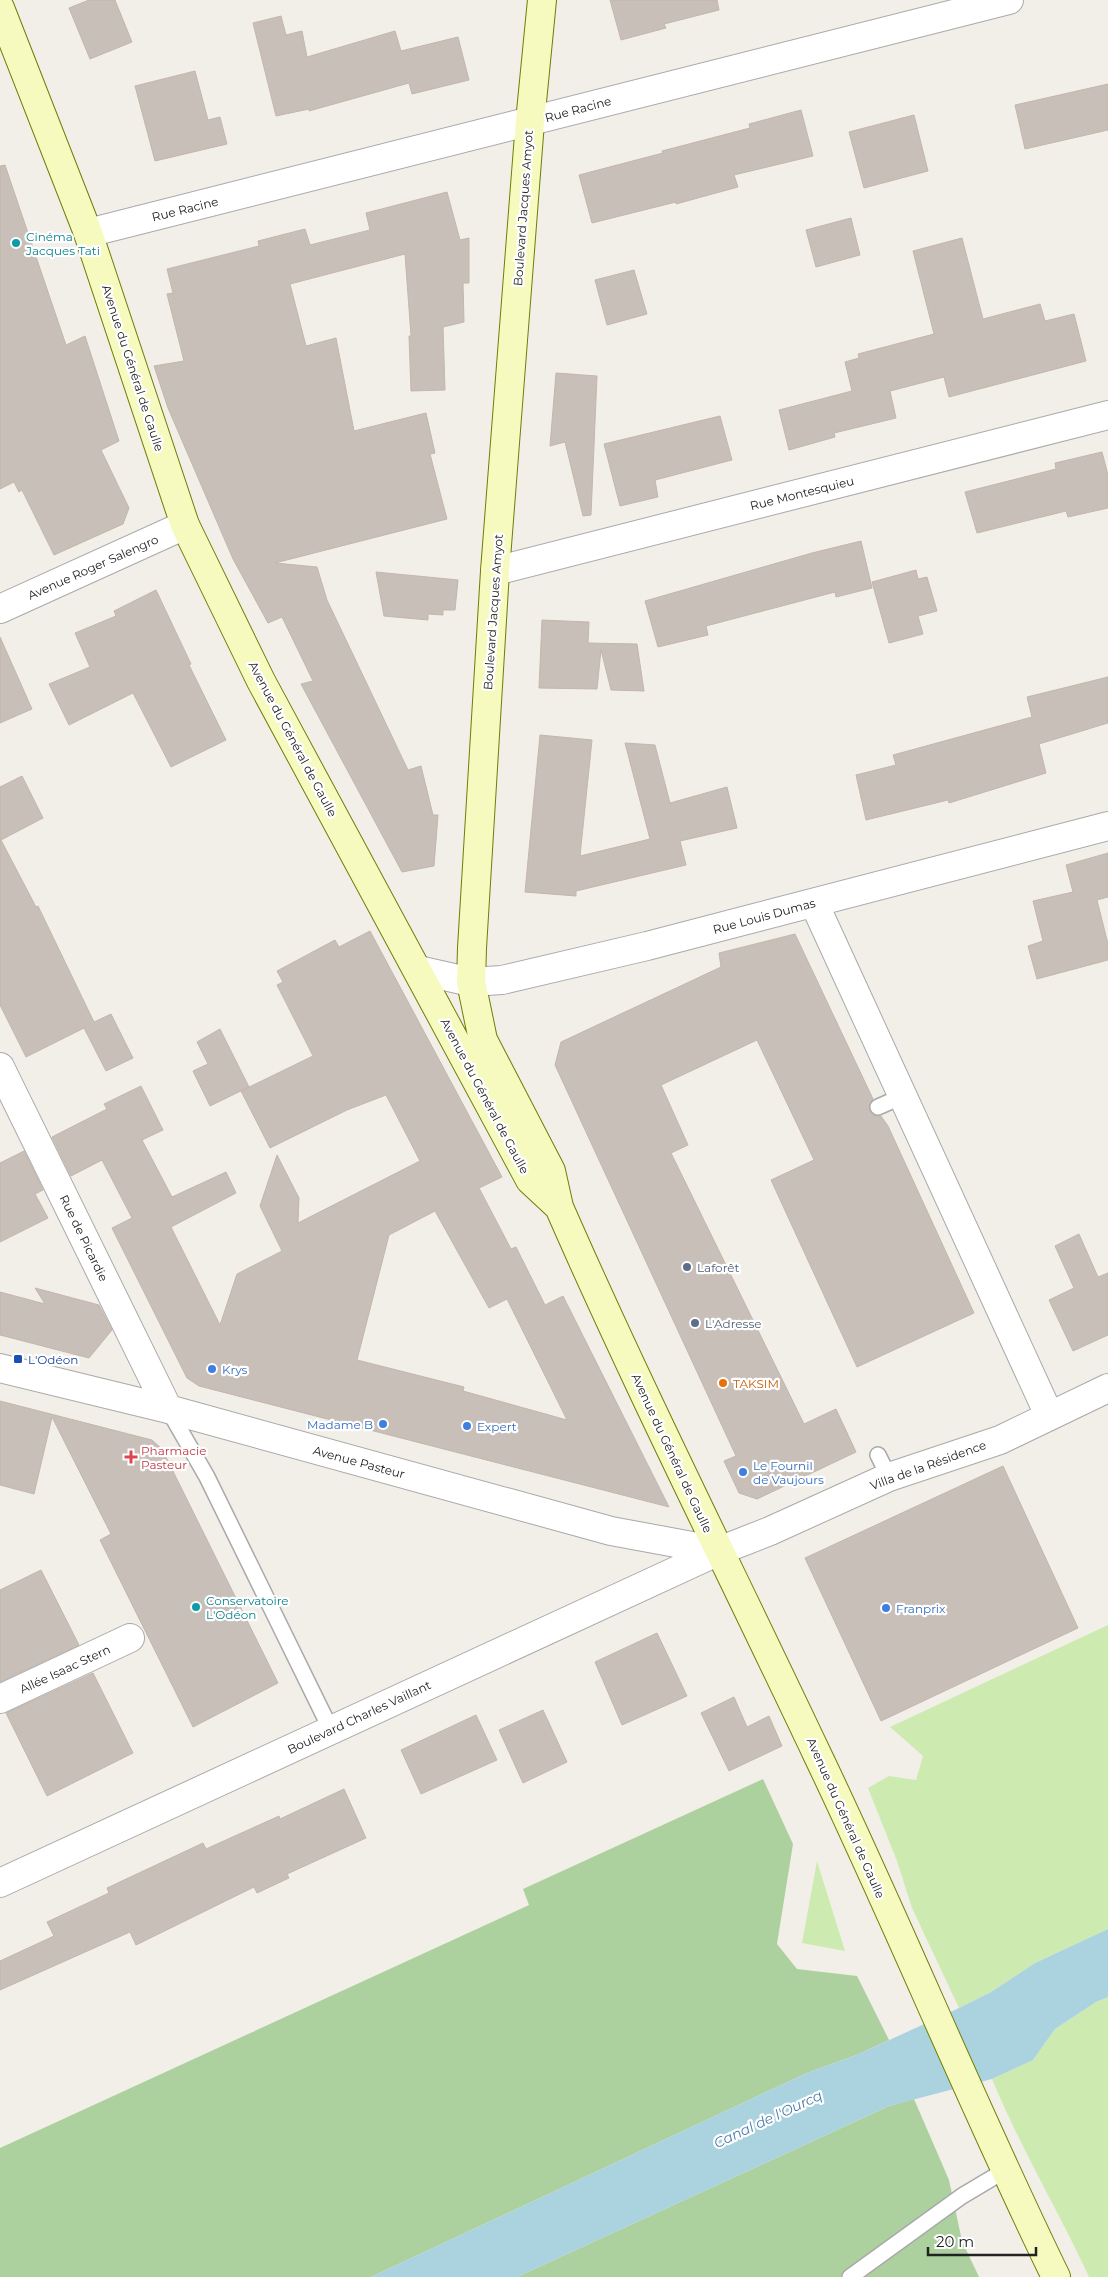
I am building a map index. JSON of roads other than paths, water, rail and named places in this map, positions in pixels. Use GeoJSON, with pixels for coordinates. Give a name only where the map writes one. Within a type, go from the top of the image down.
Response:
{"type":"FeatureCollection","features":[{"type":"Feature","properties":{"kind":"main road","name":"Boulevard Jacques Amyot"},"geometry":{"type":"LineString","coordinates":[[542,0],[530,122],[495,570],[471,982],[482,1040],[551,1171],[559,1207]]}},
{"type":"Feature","properties":{"kind":"main road","name":"Avenue du Général de Gaulle"},"geometry":{"type":"LineString","coordinates":[[0,8],[88,233],[185,525],[261,681],[530,1180],[559,1207],[718,1551],[818,1755],[1004,2171],[1056,2277]]}},
{"type":"Feature","properties":{"kind":"street","name":"Rue Racine"},"geometry":{"type":"LineString","coordinates":[[88,233],[1009,0]]}},
{"type":"Feature","properties":{"kind":"street","name":"Rue Montesquieu"},"geometry":{"type":"LineString","coordinates":[[495,570],[1108,415]]}},
{"type":"Feature","properties":{"kind":"street","name":"Avenue Roger Salengro"},"geometry":{"type":"LineString","coordinates":[[0,609],[185,525]]}},
{"type":"Feature","properties":{"kind":"street","name":"Rue Louis Dumas"},"geometry":{"type":"LineString","coordinates":[[418,970],[471,982],[512,978],[647,946],[1108,826]]}},
{"type":"Feature","properties":{"kind":"street"},"geometry":{"type":"LineString","coordinates":[[814,902],[1050,1415]]}},
{"type":"Feature","properties":{"kind":"street","name":"Rue de Picardie"},"geometry":{"type":"LineString","coordinates":[[0,1067],[168,1409]]}},
{"type":"Feature","properties":{"kind":"street","name":"Avenue Pasteur"},"geometry":{"type":"LineString","coordinates":[[0,1368],[168,1409],[611,1532],[718,1551]]}},
{"type":"Feature","properties":{"kind":"street","name":"Villa de la Résidence"},"geometry":{"type":"LineString","coordinates":[[718,1551],[770,1531],[884,1466],[1000,1440],[1108,1388]]}},
{"type":"Feature","properties":{"kind":"street","name":"Boulevard Charles Vaillant"},"geometry":{"type":"LineString","coordinates":[[0,1883],[718,1551]]}},
{"type":"Feature","properties":{"kind":"street","name":"Allée Isaac Stern"},"geometry":{"type":"LineString","coordinates":[[0,1699],[130,1638]]}},
{"type":"Feature","properties":{"kind":"lane"},"geometry":{"type":"LineString","coordinates":[[878,1107],[903,1096]]}},
{"type":"Feature","properties":{"kind":"lane"},"geometry":{"type":"LineString","coordinates":[[168,1409],[207,1477],[331,1730]]}},
{"type":"Feature","properties":{"kind":"lane"},"geometry":{"type":"LineString","coordinates":[[850,2277],[962,2196],[1004,2171]]}},
{"type":"Feature","properties":{"kind":"water","name":"Canal de l'Ourcq"},"geometry":{"type":"Polygon","coordinates":[[[1108,1929],[1108,1997],[1096,2002],[1055,2029],[1033,2060],[992,2079],[889,2106],[517,2277],[371,2277],[807,2073],[859,2054],[959,2008],[991,1992],[1035,1963],[1108,1929]]]}},
{"type":"Feature","properties":{"kind":"place","name":"Cinéma Jacques Tati"},"geometry":{"type":"Point","coordinates":[16,243]}},
{"type":"Feature","properties":{"kind":"place","name":"Laforêt"},"geometry":{"type":"Point","coordinates":[687,1267]}},
{"type":"Feature","properties":{"kind":"place","name":"L'Adresse"},"geometry":{"type":"Point","coordinates":[695,1323]}},
{"type":"Feature","properties":{"kind":"place","name":"L'Odéon"},"geometry":{"type":"Point","coordinates":[18,1359]}},
{"type":"Feature","properties":{"kind":"place","name":"Krys"},"geometry":{"type":"Point","coordinates":[212,1369]}},
{"type":"Feature","properties":{"kind":"place","name":"TAKSIM"},"geometry":{"type":"Point","coordinates":[723,1383]}},
{"type":"Feature","properties":{"kind":"place","name":"Madame B"},"geometry":{"type":"Point","coordinates":[383,1424]}},
{"type":"Feature","properties":{"kind":"place","name":"Expert"},"geometry":{"type":"Point","coordinates":[467,1426]}},
{"type":"Feature","properties":{"kind":"place","name":"Pharmacie Pasteur"},"geometry":{"type":"Point","coordinates":[131,1457]}},
{"type":"Feature","properties":{"kind":"place","name":"Le Fournil de Vaujours"},"geometry":{"type":"Point","coordinates":[743,1472]}},
{"type":"Feature","properties":{"kind":"place","name":"Conservatoire L'Odéon"},"geometry":{"type":"Point","coordinates":[196,1607]}},
{"type":"Feature","properties":{"kind":"place","name":"Franprix"},"geometry":{"type":"Point","coordinates":[886,1608]}}]}
